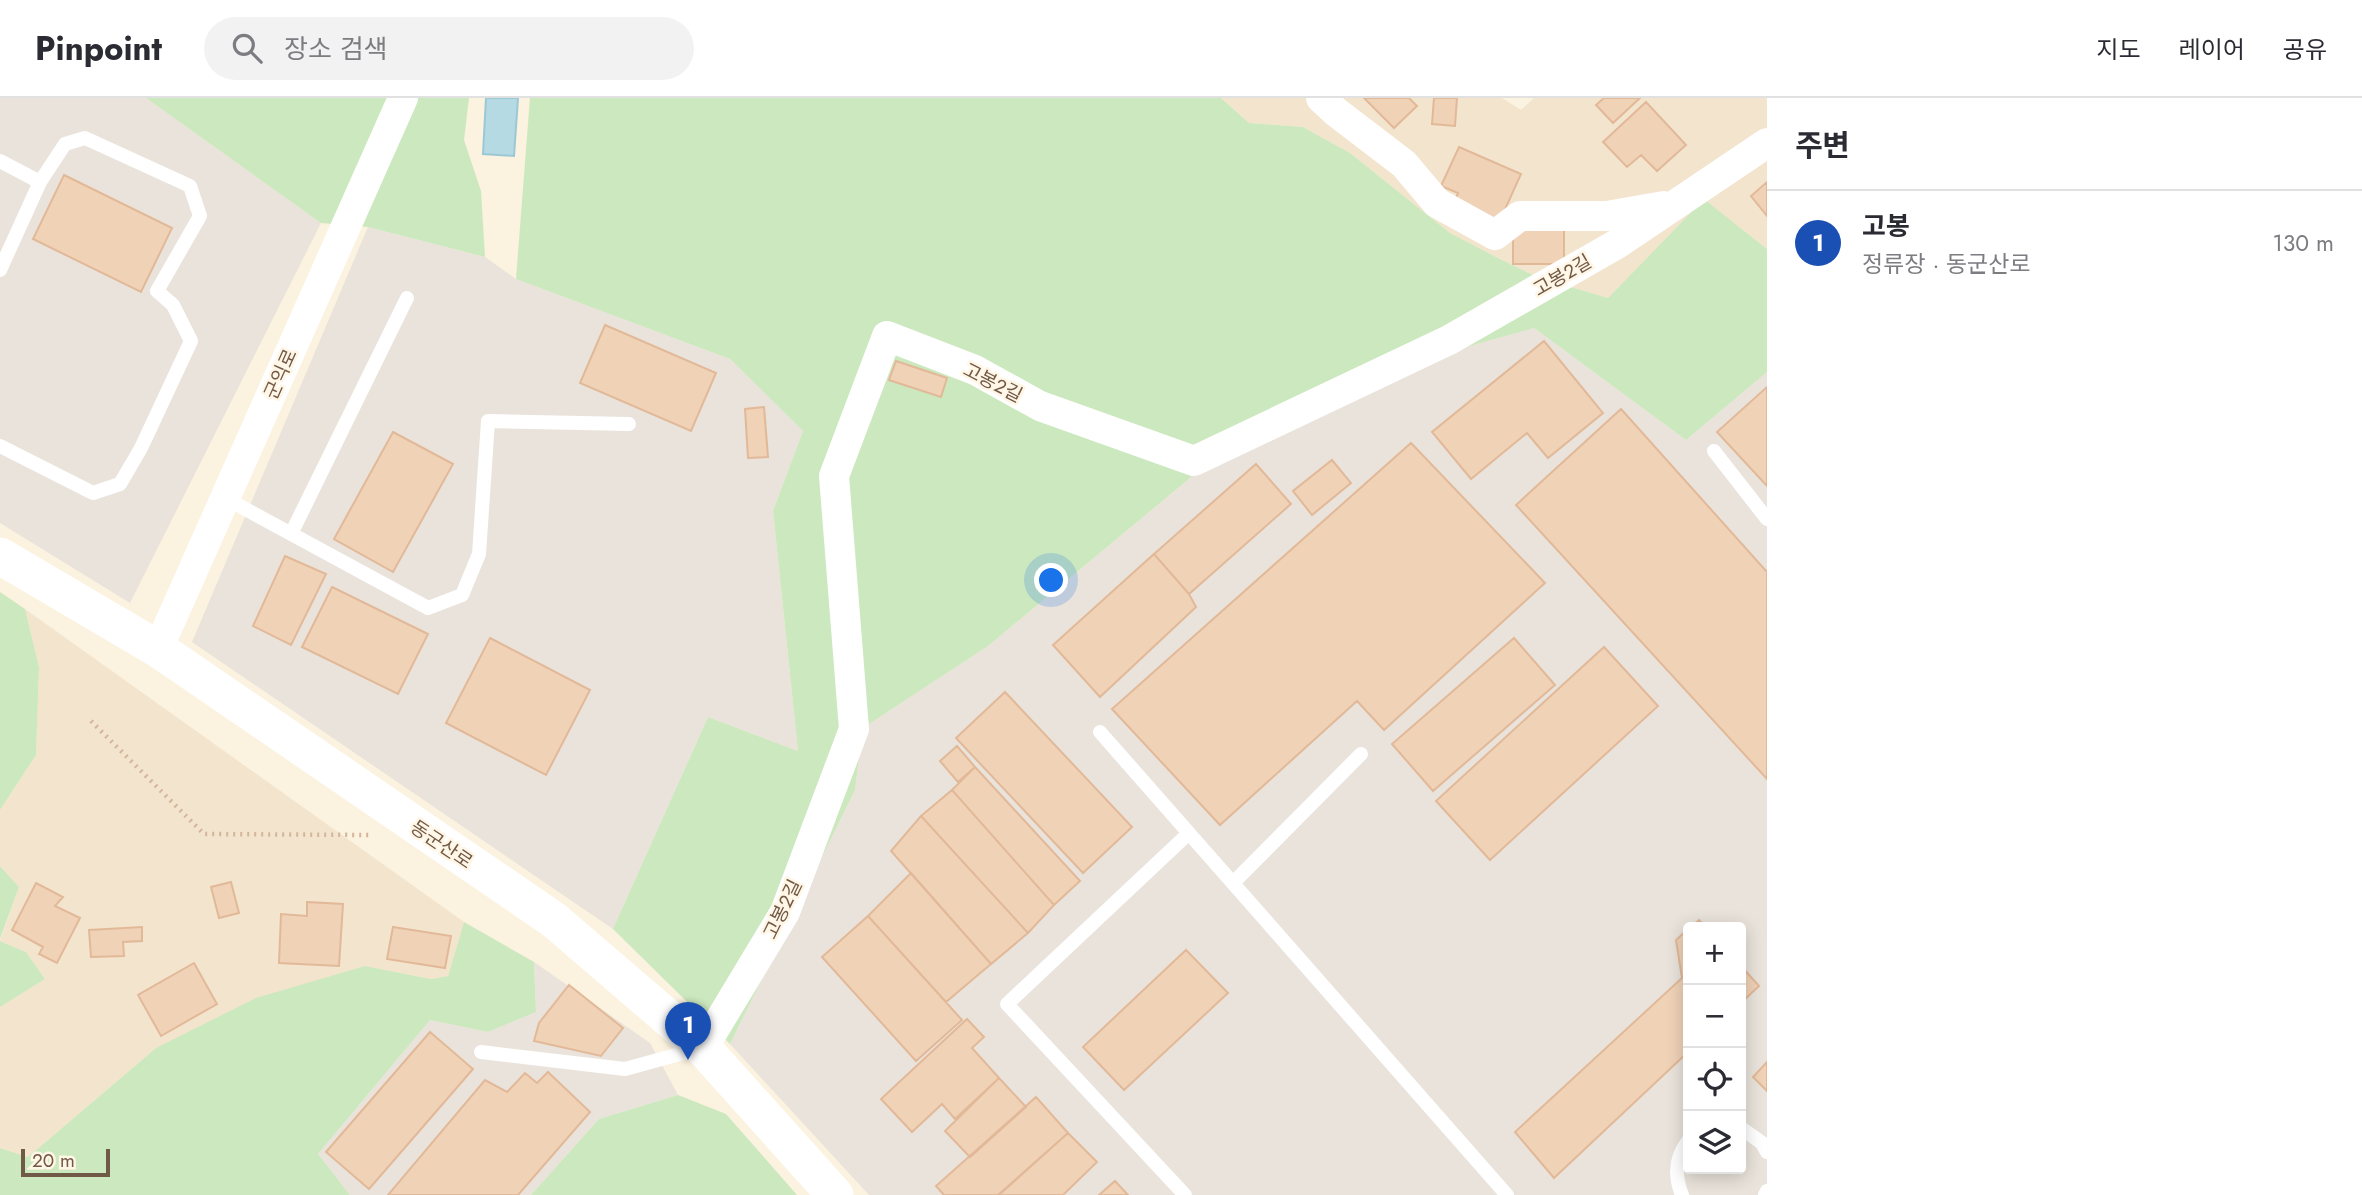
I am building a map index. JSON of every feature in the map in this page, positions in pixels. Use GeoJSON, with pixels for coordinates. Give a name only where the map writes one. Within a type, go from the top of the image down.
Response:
{"type":"FeatureCollection","features":[{"type":"Feature","properties":{"kind":"street","name":"군익로"},"geometry":{"type":"LineString","coordinates":[[158,649],[403,98]]}},
{"type":"Feature","properties":{"kind":"street"},"geometry":{"type":"LineString","coordinates":[[1321,98],[1336,113],[1404,164],[1437,202],[1495,235],[1520,216],[1607,216],[1678,203]]}},
{"type":"Feature","properties":{"kind":"street","name":"고봉2길"},"geometry":{"type":"LineString","coordinates":[[703,1048],[785,912],[854,729],[834,476],[887,336],[975,370],[1040,406],[1194,461],[1449,340],[1617,244],[1767,143]]}},
{"type":"Feature","properties":{"kind":"street","name":"동군산로"},"geometry":{"type":"LineString","coordinates":[[0,555],[158,649],[554,920],[703,1048],[835,1195]]}},
{"type":"Feature","properties":{"kind":"lane"},"geometry":{"type":"LineString","coordinates":[[0,270],[40,182],[65,144],[86,138],[190,186],[200,216],[157,290],[173,305],[191,341],[120,484],[93,493],[0,446]]}},
{"type":"Feature","properties":{"kind":"lane"},"geometry":{"type":"LineString","coordinates":[[0,161],[40,182]]}},
{"type":"Feature","properties":{"kind":"lane"},"geometry":{"type":"LineString","coordinates":[[291,534],[407,298]]}},
{"type":"Feature","properties":{"kind":"lane"},"geometry":{"type":"LineString","coordinates":[[225,498],[428,608],[462,595],[479,554],[488,421],[629,424]]}},
{"type":"Feature","properties":{"kind":"lane"},"geometry":{"type":"LineString","coordinates":[[1714,451],[1767,519]]}},
{"type":"Feature","properties":{"kind":"lane"},"geometry":{"type":"LineString","coordinates":[[1100,732],[1507,1195]]}},
{"type":"Feature","properties":{"kind":"lane"},"geometry":{"type":"LineString","coordinates":[[1233,883],[1361,754]]}},
{"type":"Feature","properties":{"kind":"lane"},"geometry":{"type":"LineString","coordinates":[[1185,1195],[1007,1004],[1189,833]]}},
{"type":"Feature","properties":{"kind":"lane"},"geometry":{"type":"LineString","coordinates":[[481,1052],[625,1069],[703,1048]]}},
{"type":"Feature","properties":{"kind":"lane"},"geometry":{"type":"LineString","coordinates":[[1746,1132],[1762,1143],[1767,1153]]}},
{"type":"Feature","properties":{"kind":"lane"},"geometry":{"type":"LineString","coordinates":[[1682,1195],[1676,1180],[1676,1164],[1683,1151]]}},
{"type":"Feature","properties":{"kind":"path"},"geometry":{"type":"LineString","coordinates":[[91,721],[204,834],[373,835]]}},
{"type":"Feature","properties":{"kind":"shaded area"},"geometry":{"type":"Polygon","coordinates":[[[0,98],[146,98],[321,223],[130,603],[0,523],[0,98]]]}},
{"type":"Feature","properties":{"kind":"shaded area"},"geometry":{"type":"Polygon","coordinates":[[[1221,98],[1502,98],[1521,110],[1534,98],[1767,98],[1767,249],[1704,199],[1608,298],[1537,277],[1500,259],[1450,233],[1350,153],[1303,127],[1249,123],[1221,98]]]}},
{"type":"Feature","properties":{"kind":"shaded area"},"geometry":{"type":"Polygon","coordinates":[[[368,227],[485,257],[516,279],[730,359],[803,431],[773,511],[798,751],[708,717],[613,929],[192,642],[368,227]]]}},
{"type":"Feature","properties":{"kind":"shaded area"},"geometry":{"type":"Polygon","coordinates":[[[1534,328],[1686,440],[1767,372],[1767,1195],[869,1195],[730,1044],[855,790],[863,728],[988,646],[1202,468],[1459,349],[1534,328]]]}},
{"type":"Feature","properties":{"kind":"shaded area"},"geometry":{"type":"Polygon","coordinates":[[[25,609],[464,922],[448,976],[431,979],[365,966],[156,1048],[28,1157],[0,1148],[0,1007],[45,979],[26,952],[0,941],[19,887],[0,866],[0,810],[36,755],[39,667],[25,609]]]}},
{"type":"Feature","properties":{"kind":"shaded area"},"geometry":{"type":"Polygon","coordinates":[[[534,962],[650,1043],[678,1095],[599,1119],[531,1195],[350,1195],[318,1154],[430,1020],[488,1032],[536,1012],[534,962]]]}},
{"type":"Feature","properties":{"kind":"green space"},"geometry":{"type":"Polygon","coordinates":[[[146,98],[469,98],[464,140],[481,191],[485,257],[368,227],[321,223],[146,98]]]}},
{"type":"Feature","properties":{"kind":"green space"},"geometry":{"type":"Polygon","coordinates":[[[530,98],[1221,98],[1249,123],[1303,127],[1350,153],[1450,233],[1500,259],[1537,277],[1608,298],[1704,199],[1767,249],[1767,372],[1686,440],[1534,328],[1459,349],[1202,468],[988,646],[863,728],[855,790],[730,1044],[613,929],[708,717],[798,751],[773,511],[803,431],[730,359],[516,279],[530,98]]]}},
{"type":"Feature","properties":{"kind":"green space"},"geometry":{"type":"Polygon","coordinates":[[[0,592],[25,609],[39,667],[36,755],[0,810],[0,592]]]}},
{"type":"Feature","properties":{"kind":"green space"},"geometry":{"type":"Polygon","coordinates":[[[0,866],[19,887],[0,939],[0,866]]]}},
{"type":"Feature","properties":{"kind":"green space"},"geometry":{"type":"Polygon","coordinates":[[[464,922],[534,962],[536,1012],[488,1032],[430,1020],[318,1154],[350,1195],[0,1195],[0,1148],[28,1157],[156,1048],[256,998],[365,966],[431,979],[448,976],[464,922]]]}},
{"type":"Feature","properties":{"kind":"green space"},"geometry":{"type":"Polygon","coordinates":[[[0,941],[26,952],[45,979],[0,1007],[0,941]]]}},
{"type":"Feature","properties":{"kind":"green space"},"geometry":{"type":"Polygon","coordinates":[[[678,1095],[726,1114],[797,1195],[531,1195],[599,1119],[678,1095]]]}},
{"type":"Feature","properties":{"kind":"water"},"geometry":{"type":"Polygon","coordinates":[[[486,98],[518,98],[514,156],[483,154],[486,98]]]}},
{"type":"Feature","properties":{"kind":"building"},"geometry":{"type":"Polygon","coordinates":[[[1364,98],[1409,98],[1417,106],[1394,128],[1364,98]]]}},
{"type":"Feature","properties":{"kind":"building"},"geometry":{"type":"Polygon","coordinates":[[[1434,98],[1457,98],[1455,126],[1432,124],[1434,98]]]}},
{"type":"Feature","properties":{"kind":"building"},"geometry":{"type":"Polygon","coordinates":[[[1604,98],[1640,98],[1613,123],[1596,105],[1604,98]]]}},
{"type":"Feature","properties":{"kind":"building"},"geometry":{"type":"Polygon","coordinates":[[[1646,102],[1686,145],[1657,171],[1641,155],[1627,167],[1603,142],[1646,102]]]}},
{"type":"Feature","properties":{"kind":"building"},"geometry":{"type":"Polygon","coordinates":[[[1459,147],[1521,174],[1498,225],[1453,205],[1458,193],[1441,186],[1459,147]]]}},
{"type":"Feature","properties":{"kind":"building"},"geometry":{"type":"Polygon","coordinates":[[[64,175],[172,228],[141,292],[33,239],[64,175]]]}},
{"type":"Feature","properties":{"kind":"building"},"geometry":{"type":"Polygon","coordinates":[[[1767,182],[1767,216],[1751,196],[1767,182]]]}},
{"type":"Feature","properties":{"kind":"building"},"geometry":{"type":"Polygon","coordinates":[[[1564,227],[1564,264],[1513,264],[1513,228],[1564,227]]]}},
{"type":"Feature","properties":{"kind":"building"},"geometry":{"type":"Polygon","coordinates":[[[605,325],[716,373],[691,431],[580,383],[605,325]]]}},
{"type":"Feature","properties":{"kind":"building"},"geometry":{"type":"Polygon","coordinates":[[[1544,341],[1603,413],[1548,458],[1527,433],[1471,479],[1432,432],[1544,341]]]}},
{"type":"Feature","properties":{"kind":"building"},"geometry":{"type":"Polygon","coordinates":[[[896,361],[947,378],[941,397],[889,380],[896,361]]]}},
{"type":"Feature","properties":{"kind":"building"},"geometry":{"type":"Polygon","coordinates":[[[1767,387],[1767,486],[1717,432],[1767,387]]]}},
{"type":"Feature","properties":{"kind":"building"},"geometry":{"type":"Polygon","coordinates":[[[764,407],[768,457],[748,458],[745,409],[764,407]]]}},
{"type":"Feature","properties":{"kind":"building"},"geometry":{"type":"Polygon","coordinates":[[[1621,409],[1767,572],[1767,779],[1516,505],[1621,409]]]}},
{"type":"Feature","properties":{"kind":"building"},"geometry":{"type":"Polygon","coordinates":[[[393,432],[453,464],[393,572],[334,539],[393,432]]]}},
{"type":"Feature","properties":{"kind":"building"},"geometry":{"type":"Polygon","coordinates":[[[1411,443],[1545,583],[1384,730],[1357,701],[1220,825],[1112,709],[1411,443]]]}},
{"type":"Feature","properties":{"kind":"building"},"geometry":{"type":"Polygon","coordinates":[[[1332,460],[1351,483],[1312,515],[1293,491],[1332,460]]]}},
{"type":"Feature","properties":{"kind":"building"},"geometry":{"type":"Polygon","coordinates":[[[1256,464],[1291,504],[1189,594],[1154,554],[1256,464]]]}},
{"type":"Feature","properties":{"kind":"building"},"geometry":{"type":"Polygon","coordinates":[[[1154,554],[1189,594],[1196,607],[1100,697],[1053,645],[1154,554]]]}},
{"type":"Feature","properties":{"kind":"building"},"geometry":{"type":"Polygon","coordinates":[[[285,556],[326,574],[291,645],[253,626],[285,556]]]}},
{"type":"Feature","properties":{"kind":"building"},"geometry":{"type":"Polygon","coordinates":[[[332,587],[428,634],[398,694],[302,647],[332,587]]]}},
{"type":"Feature","properties":{"kind":"building"},"geometry":{"type":"Polygon","coordinates":[[[490,638],[590,690],[546,775],[446,723],[490,638]]]}},
{"type":"Feature","properties":{"kind":"building"},"geometry":{"type":"Polygon","coordinates":[[[1514,638],[1555,685],[1433,791],[1392,744],[1514,638]]]}},
{"type":"Feature","properties":{"kind":"building"},"geometry":{"type":"Polygon","coordinates":[[[1604,647],[1658,706],[1490,860],[1436,801],[1604,647]]]}},
{"type":"Feature","properties":{"kind":"building"},"geometry":{"type":"Polygon","coordinates":[[[1005,692],[1132,827],[1083,873],[956,738],[1005,692]]]}},
{"type":"Feature","properties":{"kind":"building"},"geometry":{"type":"Polygon","coordinates":[[[957,746],[975,767],[958,782],[940,761],[957,746]]]}},
{"type":"Feature","properties":{"kind":"building"},"geometry":{"type":"Polygon","coordinates":[[[975,767],[1080,881],[1054,905],[952,790],[975,767]]]}},
{"type":"Feature","properties":{"kind":"building"},"geometry":{"type":"Polygon","coordinates":[[[952,790],[1054,905],[1028,933],[921,816],[952,790]]]}},
{"type":"Feature","properties":{"kind":"building"},"geometry":{"type":"Polygon","coordinates":[[[921,816],[1028,933],[991,964],[891,851],[921,816]]]}},
{"type":"Feature","properties":{"kind":"building"},"geometry":{"type":"Polygon","coordinates":[[[911,873],[991,964],[946,1002],[868,916],[911,873]]]}},
{"type":"Feature","properties":{"kind":"building"},"geometry":{"type":"Polygon","coordinates":[[[231,882],[239,913],[219,918],[211,887],[231,882]]]}},
{"type":"Feature","properties":{"kind":"building"},"geometry":{"type":"Polygon","coordinates":[[[36,883],[63,897],[55,906],[80,918],[57,963],[39,954],[43,947],[12,930],[36,883]]]}},
{"type":"Feature","properties":{"kind":"building"},"geometry":{"type":"Polygon","coordinates":[[[307,902],[343,904],[339,966],[279,963],[281,914],[307,916],[307,902]]]}},
{"type":"Feature","properties":{"kind":"building"},"geometry":{"type":"Polygon","coordinates":[[[868,916],[962,1020],[916,1061],[822,957],[868,916]]]}},
{"type":"Feature","properties":{"kind":"building"},"geometry":{"type":"Polygon","coordinates":[[[142,927],[142,941],[123,942],[124,956],[91,957],[89,930],[142,927]]]}},
{"type":"Feature","properties":{"kind":"building"},"geometry":{"type":"Polygon","coordinates":[[[393,927],[451,936],[445,968],[387,959],[393,927]]]}},
{"type":"Feature","properties":{"kind":"building"},"geometry":{"type":"Polygon","coordinates":[[[1683,934],[1683,1057],[1554,1178],[1515,1132],[1682,978],[1676,940],[1683,934]]]}},
{"type":"Feature","properties":{"kind":"building"},"geometry":{"type":"Polygon","coordinates":[[[1186,950],[1228,993],[1124,1090],[1083,1047],[1186,950]]]}},
{"type":"Feature","properties":{"kind":"building"},"geometry":{"type":"Polygon","coordinates":[[[194,963],[217,1004],[161,1036],[138,995],[194,963]]]}},
{"type":"Feature","properties":{"kind":"building"},"geometry":{"type":"Polygon","coordinates":[[[1746,972],[1759,986],[1746,998],[1746,972]]]}},
{"type":"Feature","properties":{"kind":"building"},"geometry":{"type":"Polygon","coordinates":[[[569,985],[623,1028],[601,1056],[534,1041],[539,1023],[569,985]]]}},
{"type":"Feature","properties":{"kind":"building"},"geometry":{"type":"Polygon","coordinates":[[[967,1019],[984,1037],[972,1048],[999,1078],[955,1119],[942,1104],[912,1132],[881,1099],[967,1019]]]}},
{"type":"Feature","properties":{"kind":"building"},"geometry":{"type":"Polygon","coordinates":[[[430,1032],[473,1069],[369,1189],[326,1152],[430,1032]]]}},
{"type":"Feature","properties":{"kind":"building"},"geometry":{"type":"Polygon","coordinates":[[[1767,1062],[1767,1091],[1753,1077],[1767,1062]]]}},
{"type":"Feature","properties":{"kind":"building"},"geometry":{"type":"Polygon","coordinates":[[[548,1072],[590,1112],[518,1195],[388,1195],[485,1080],[507,1092],[525,1073],[537,1083],[548,1072]]]}},
{"type":"Feature","properties":{"kind":"building"},"geometry":{"type":"Polygon","coordinates":[[[999,1078],[1026,1107],[970,1157],[945,1131],[999,1078]]]}},
{"type":"Feature","properties":{"kind":"building"},"geometry":{"type":"Polygon","coordinates":[[[1036,1097],[1068,1133],[998,1195],[944,1195],[936,1186],[1036,1097]]]}},
{"type":"Feature","properties":{"kind":"building"},"geometry":{"type":"Polygon","coordinates":[[[1068,1133],[1097,1162],[1063,1195],[999,1195],[1068,1133]]]}},
{"type":"Feature","properties":{"kind":"building"},"geometry":{"type":"Polygon","coordinates":[[[1115,1181],[1128,1195],[1099,1195],[1115,1181]]]}},
{"type":"Feature","properties":{"kind":"place","name":"고봉"},"geometry":{"type":"Point","coordinates":[688,1060]}}]}
